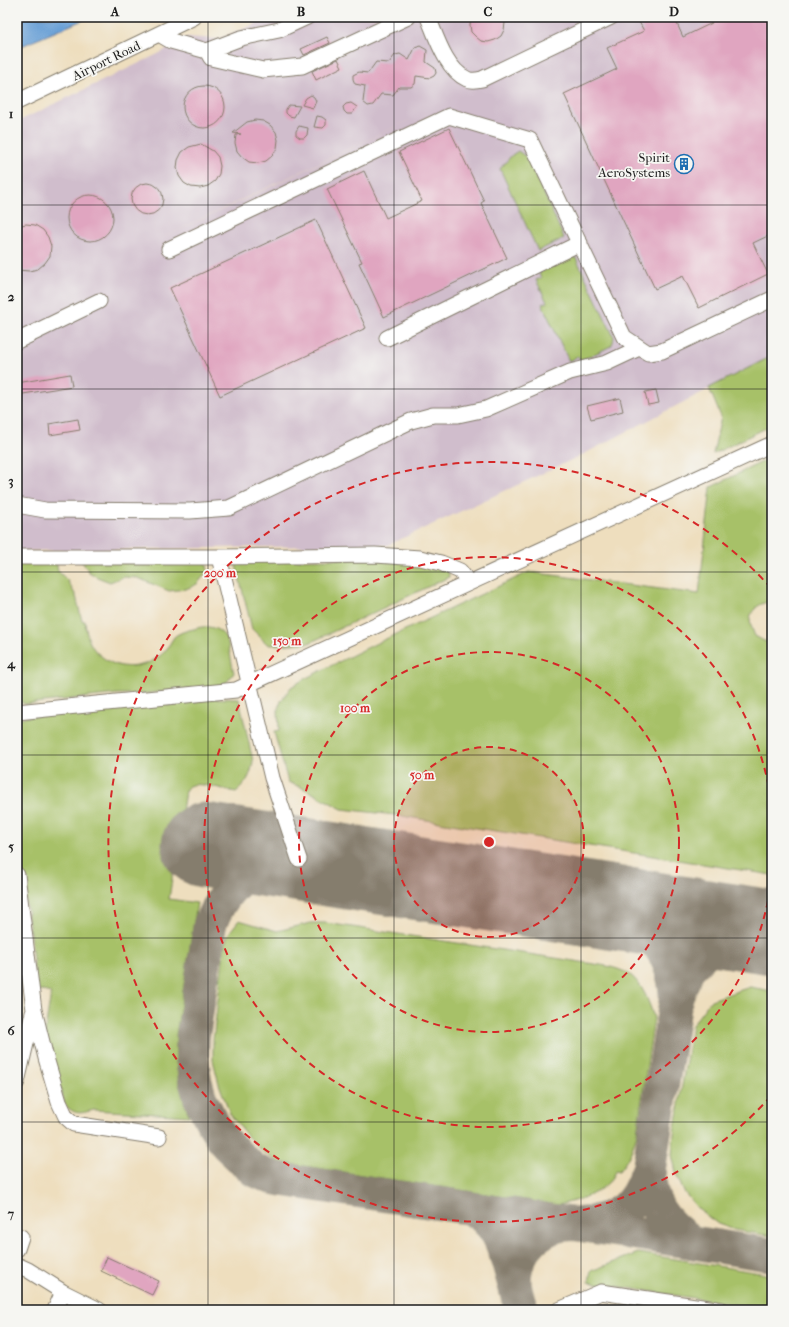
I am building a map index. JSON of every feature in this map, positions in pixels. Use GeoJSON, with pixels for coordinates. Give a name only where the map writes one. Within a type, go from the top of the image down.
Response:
{"type":"FeatureCollection","features":[{"type":"Feature","properties":{"kind":"street","name":"Airport Road"},"geometry":{"type":"LineString","coordinates":[[17,102],[194,17]]}},
{"type":"Feature","properties":{"kind":"street"},"geometry":{"type":"LineString","coordinates":[[159,34],[171,41],[207,51],[241,38],[279,30],[306,17]]}},
{"type":"Feature","properties":{"kind":"street"},"geometry":{"type":"LineString","coordinates":[[207,51],[211,58],[263,70],[302,66],[408,17]]}},
{"type":"Feature","properties":{"kind":"street"},"geometry":{"type":"LineString","coordinates":[[428,17],[450,63],[454,69],[468,80],[482,79],[611,17]]}},
{"type":"Feature","properties":{"kind":"street"},"geometry":{"type":"LineString","coordinates":[[169,250],[449,116],[530,140],[624,337],[639,348],[648,353],[662,351],[772,299]]}},
{"type":"Feature","properties":{"kind":"street"},"geometry":{"type":"LineString","coordinates":[[387,338],[580,243]]}},
{"type":"Feature","properties":{"kind":"street"},"geometry":{"type":"LineString","coordinates":[[17,341],[99,301]]}},
{"type":"Feature","properties":{"kind":"street"},"geometry":{"type":"LineString","coordinates":[[17,505],[45,510],[190,511],[229,508],[411,421],[433,415],[458,415],[486,409],[570,372],[607,363],[639,348]]}},
{"type":"Feature","properties":{"kind":"street"},"geometry":{"type":"LineString","coordinates":[[17,712],[236,690],[772,444]]}},
{"type":"Feature","properties":{"kind":"street"},"geometry":{"type":"LineString","coordinates":[[17,557],[375,555],[420,558],[441,563],[460,571],[470,583]]}},
{"type":"Feature","properties":{"kind":"street"},"geometry":{"type":"LineString","coordinates":[[219,557],[272,778],[299,859]]}},
{"type":"Feature","properties":{"kind":"street"},"geometry":{"type":"LineString","coordinates":[[17,875],[34,1010],[59,1102],[66,1117],[74,1124],[159,1137]]}},
{"type":"Feature","properties":{"kind":"street"},"geometry":{"type":"LineString","coordinates":[[17,1082],[34,1010]]}},
{"type":"Feature","properties":{"kind":"street"},"geometry":{"type":"LineString","coordinates":[[17,1236],[21,1237],[17,1249]]}},
{"type":"Feature","properties":{"kind":"street"},"geometry":{"type":"LineString","coordinates":[[17,1265],[99,1310]]}},
{"type":"Feature","properties":{"kind":"street"},"geometry":{"type":"LineString","coordinates":[[55,1310],[64,1292]]}},
{"type":"Feature","properties":{"kind":"street"},"geometry":{"type":"LineString","coordinates":[[566,1308],[596,1293],[606,1292],[722,1310]]}},
{"type":"Feature","properties":{"kind":"shaded area"},"geometry":{"type":"Polygon","coordinates":[[[257,17],[772,17],[772,356],[580,456],[388,545],[17,551],[17,122],[158,54],[187,37],[218,39],[256,24],[257,17]],[[424,113],[153,242],[249,197],[424,113]]]}},
{"type":"Feature","properties":{"kind":"green space"},"geometry":{"type":"Polygon","coordinates":[[[518,151],[528,158],[564,238],[538,251],[500,169],[512,155],[518,151]]]}},
{"type":"Feature","properties":{"kind":"green space"},"geometry":{"type":"Polygon","coordinates":[[[572,256],[576,258],[614,337],[611,346],[580,361],[578,356],[569,361],[542,304],[547,302],[536,280],[541,278],[539,273],[572,256]]]}},
{"type":"Feature","properties":{"kind":"green space"},"geometry":{"type":"Polygon","coordinates":[[[772,356],[772,425],[713,454],[721,417],[709,388],[772,356]]]}},
{"type":"Feature","properties":{"kind":"green space"},"geometry":{"type":"Polygon","coordinates":[[[772,457],[772,602],[764,603],[758,606],[752,612],[750,619],[755,636],[764,641],[772,642],[772,875],[395,815],[342,809],[305,789],[288,782],[274,732],[279,731],[278,710],[281,701],[291,687],[375,644],[529,572],[699,594],[711,487],[772,457]]]}},
{"type":"Feature","properties":{"kind":"green space"},"geometry":{"type":"Polygon","coordinates":[[[386,558],[448,570],[449,577],[309,643],[270,645],[252,629],[235,561],[386,558]]]}},
{"type":"Feature","properties":{"kind":"green space"},"geometry":{"type":"Polygon","coordinates":[[[17,559],[56,561],[58,571],[67,580],[76,596],[82,621],[85,621],[87,634],[91,644],[102,657],[108,661],[123,666],[139,666],[160,656],[178,634],[207,627],[219,631],[226,638],[234,673],[226,683],[220,686],[139,694],[118,694],[25,704],[17,700],[17,559]]]}},
{"type":"Feature","properties":{"kind":"green space"},"geometry":{"type":"Polygon","coordinates":[[[81,560],[206,561],[208,571],[197,584],[186,589],[169,591],[138,578],[123,577],[110,582],[89,572],[81,560]]]}},
{"type":"Feature","properties":{"kind":"green space"},"geometry":{"type":"Polygon","coordinates":[[[202,698],[239,699],[253,761],[248,778],[236,792],[212,786],[198,785],[189,786],[185,791],[169,899],[197,903],[176,1035],[176,1060],[179,1083],[189,1116],[94,1110],[82,1113],[72,1111],[65,1105],[45,1031],[51,993],[38,990],[35,977],[17,824],[17,718],[202,698]]]}},
{"type":"Feature","properties":{"kind":"green space"},"geometry":{"type":"Polygon","coordinates":[[[239,920],[277,931],[311,923],[326,923],[607,966],[629,974],[642,988],[654,1018],[637,1132],[633,1148],[626,1162],[619,1171],[616,1170],[607,1184],[597,1192],[577,1200],[558,1205],[278,1162],[263,1152],[248,1137],[230,1114],[219,1084],[213,1060],[213,1040],[225,943],[229,933],[239,920]]]}},
{"type":"Feature","properties":{"kind":"green space"},"geometry":{"type":"Polygon","coordinates":[[[750,987],[772,991],[772,1236],[735,1230],[718,1224],[699,1210],[684,1192],[677,1176],[672,1155],[674,1134],[692,1025],[711,1000],[750,987]]]}},
{"type":"Feature","properties":{"kind":"green space"},"geometry":{"type":"Polygon","coordinates":[[[638,1253],[772,1275],[772,1310],[589,1282],[591,1271],[638,1253]]]}},
{"type":"Feature","properties":{"kind":"water"},"geometry":{"type":"Polygon","coordinates":[[[17,17],[90,17],[17,48],[17,17]]]}},
{"type":"Feature","properties":{"kind":"building"},"geometry":{"type":"Polygon","coordinates":[[[471,17],[504,17],[504,30],[501,36],[488,42],[481,41],[471,32],[471,17]]]}},
{"type":"Feature","properties":{"kind":"building","name":"Spirit AeroSystems"},"geometry":{"type":"Polygon","coordinates":[[[645,17],[674,17],[683,37],[712,23],[709,17],[772,17],[772,234],[753,243],[768,274],[699,308],[683,276],[655,289],[564,94],[617,69],[607,48],[644,31],[638,20],[645,17]]]}},
{"type":"Feature","properties":{"kind":"building"},"geometry":{"type":"Polygon","coordinates":[[[327,37],[330,43],[304,55],[301,49],[327,37]]]}},
{"type":"Feature","properties":{"kind":"building"},"geometry":{"type":"Polygon","coordinates":[[[420,46],[427,50],[426,62],[435,68],[436,73],[434,76],[430,78],[416,76],[415,84],[411,87],[399,87],[393,95],[381,94],[373,105],[368,106],[363,102],[365,86],[355,84],[353,75],[359,72],[368,73],[376,62],[389,63],[395,55],[400,54],[409,60],[415,48],[420,46]]]}},
{"type":"Feature","properties":{"kind":"building"},"geometry":{"type":"Polygon","coordinates":[[[338,59],[342,67],[316,80],[312,71],[338,59]]]}},
{"type":"Feature","properties":{"kind":"building"},"geometry":{"type":"Polygon","coordinates":[[[200,86],[208,86],[216,89],[222,95],[225,107],[222,119],[216,125],[208,128],[200,128],[192,125],[186,119],[183,111],[183,103],[186,95],[192,89],[200,86]]]}},
{"type":"Feature","properties":{"kind":"building"},"geometry":{"type":"Polygon","coordinates":[[[311,95],[316,101],[313,108],[302,105],[306,98],[311,95]]]}},
{"type":"Feature","properties":{"kind":"building"},"geometry":{"type":"Polygon","coordinates":[[[351,103],[357,107],[352,114],[347,114],[343,107],[346,104],[351,103]]]}},
{"type":"Feature","properties":{"kind":"building"},"geometry":{"type":"Polygon","coordinates":[[[289,105],[300,106],[294,117],[289,116],[286,113],[286,109],[289,105]]]}},
{"type":"Feature","properties":{"kind":"building"},"geometry":{"type":"Polygon","coordinates":[[[317,116],[326,120],[326,125],[323,128],[314,127],[317,116]]]}},
{"type":"Feature","properties":{"kind":"building"},"geometry":{"type":"Polygon","coordinates":[[[255,120],[263,121],[270,125],[276,132],[278,140],[277,148],[272,156],[266,161],[258,163],[249,162],[237,151],[235,143],[236,135],[241,134],[233,133],[247,122],[255,120]]]}},
{"type":"Feature","properties":{"kind":"building"},"geometry":{"type":"Polygon","coordinates":[[[299,126],[308,128],[307,135],[304,138],[300,138],[296,135],[296,131],[299,126]]]}},
{"type":"Feature","properties":{"kind":"building"},"geometry":{"type":"Polygon","coordinates":[[[449,128],[484,201],[481,203],[507,258],[384,317],[359,263],[362,262],[327,189],[364,171],[386,218],[422,201],[399,152],[449,128]]]}},
{"type":"Feature","properties":{"kind":"building"},"geometry":{"type":"Polygon","coordinates":[[[201,144],[213,151],[218,157],[220,166],[219,174],[215,181],[208,186],[200,188],[191,187],[184,183],[179,176],[177,168],[178,160],[182,152],[189,147],[201,144]]]}},
{"type":"Feature","properties":{"kind":"building"},"geometry":{"type":"Polygon","coordinates":[[[147,183],[158,188],[163,199],[158,210],[147,215],[136,210],[131,199],[136,188],[147,183]]]}},
{"type":"Feature","properties":{"kind":"building"},"geometry":{"type":"Polygon","coordinates":[[[85,195],[95,195],[107,201],[112,209],[112,227],[107,235],[99,240],[85,241],[77,238],[70,231],[67,223],[67,213],[70,205],[77,198],[85,195]]]}},
{"type":"Feature","properties":{"kind":"building"},"geometry":{"type":"Polygon","coordinates":[[[316,220],[366,328],[220,396],[170,288],[316,220]]]}},
{"type":"Feature","properties":{"kind":"building"},"geometry":{"type":"Polygon","coordinates":[[[26,224],[35,225],[43,230],[48,237],[51,246],[50,256],[45,263],[38,269],[29,271],[17,270],[17,226],[26,224]]]}},
{"type":"Feature","properties":{"kind":"building"},"geometry":{"type":"Polygon","coordinates":[[[70,374],[72,386],[17,395],[17,383],[70,374]]]}},
{"type":"Feature","properties":{"kind":"building"},"geometry":{"type":"Polygon","coordinates":[[[656,390],[659,403],[648,405],[645,392],[656,390]]]}},
{"type":"Feature","properties":{"kind":"building"},"geometry":{"type":"Polygon","coordinates":[[[620,398],[623,411],[591,419],[587,406],[620,398]]]}},
{"type":"Feature","properties":{"kind":"building"},"geometry":{"type":"Polygon","coordinates":[[[78,419],[80,430],[50,435],[49,424],[78,419]]]}},
{"type":"Feature","properties":{"kind":"building"},"geometry":{"type":"Polygon","coordinates":[[[107,1257],[159,1281],[152,1295],[101,1271],[107,1257]]]}},
{"type":"Feature","properties":{"kind":"taxiway"},"geometry":{"type":"LineString","coordinates":[[299,859],[274,863],[252,871],[234,885],[220,903],[210,924],[193,1036],[192,1058],[195,1080],[200,1098],[212,1122],[227,1145],[254,1170],[270,1177],[285,1180],[772,1255]]}},
{"type":"Feature","properties":{"kind":"taxiway"},"geometry":{"type":"LineString","coordinates":[[596,907],[615,912],[634,920],[647,930],[659,945],[668,961],[674,982],[676,998],[688,969],[705,952],[728,940],[747,934],[772,934]]}},
{"type":"Feature","properties":{"kind":"taxiway"},"geometry":{"type":"LineString","coordinates":[[676,998],[649,1168],[651,1192],[659,1210],[665,1219],[680,1234],[690,1241]]}},
{"type":"Feature","properties":{"kind":"taxiway"},"geometry":{"type":"LineString","coordinates":[[522,1310],[515,1289],[515,1275],[521,1255],[534,1238],[552,1228],[596,1221],[614,1215],[624,1209],[633,1201],[649,1168]]}},
{"type":"Feature","properties":{"kind":"taxiway"},"geometry":{"type":"LineString","coordinates":[[469,1208],[480,1214],[496,1231],[505,1253],[515,1287]]}},
{"type":"Feature","properties":{"kind":"runway"},"geometry":{"type":"LineString","coordinates":[[204,845],[772,932]]}},
{"type":"Feature","properties":{"kind":"place","name":"Spirit AeroSystems"},"geometry":{"type":"Point","coordinates":[684,164]}}]}
